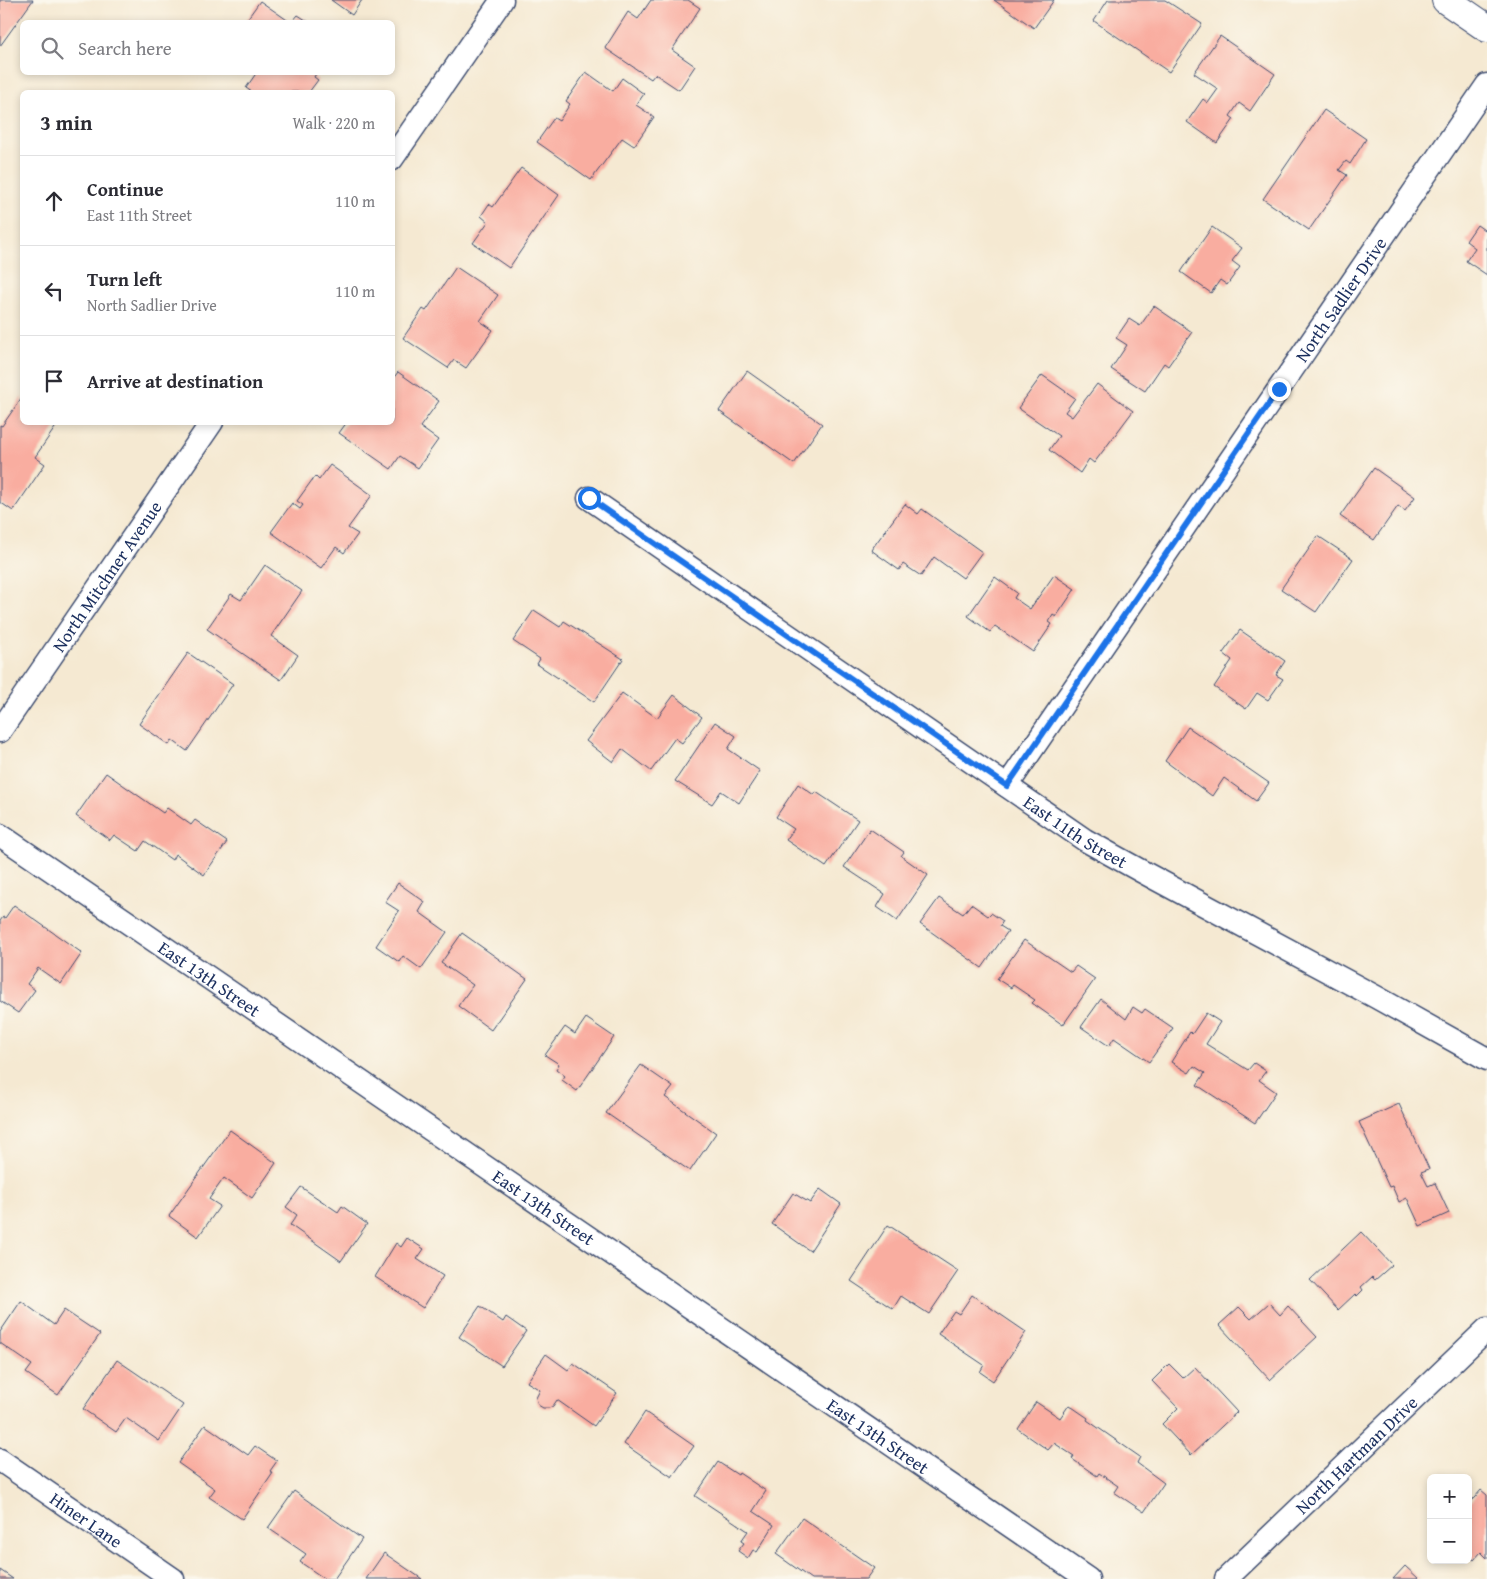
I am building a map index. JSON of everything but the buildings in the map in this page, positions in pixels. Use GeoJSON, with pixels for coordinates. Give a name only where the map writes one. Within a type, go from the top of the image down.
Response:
{"type":"FeatureCollection","features":[{"type":"Feature","properties":{"kind":"main road"},"geometry":{"type":"LineString","coordinates":[[1446,0],[1487,28]]}},
{"type":"Feature","properties":{"kind":"street"},"geometry":{"type":"LineString","coordinates":[[395,155],[502,0]]}},
{"type":"Feature","properties":{"kind":"street","name":"North Sadlier Drive"},"geometry":{"type":"LineString","coordinates":[[1007,786],[1487,85]]}},
{"type":"Feature","properties":{"kind":"street","name":"North Mitchner Avenue"},"geometry":{"type":"LineString","coordinates":[[0,731],[210,425]]}},
{"type":"Feature","properties":{"kind":"street","name":"East 11th Street"},"geometry":{"type":"LineString","coordinates":[[589,498],[1085,840],[1487,1059]]}},
{"type":"Feature","properties":{"kind":"street","name":"East 13th Street"},"geometry":{"type":"LineString","coordinates":[[0,835],[1088,1579]]}},
{"type":"Feature","properties":{"kind":"street","name":"North Hartman Drive"},"geometry":{"type":"LineString","coordinates":[[1226,1579],[1487,1329]]}},
{"type":"Feature","properties":{"kind":"street","name":"Hiner Lane"},"geometry":{"type":"LineString","coordinates":[[0,1460],[172,1579]]}},
{"type":"Feature","properties":{"kind":"route"},"geometry":{"type":"LineString","coordinates":[[589,498],[1007,786],[1279,389]]}}]}
